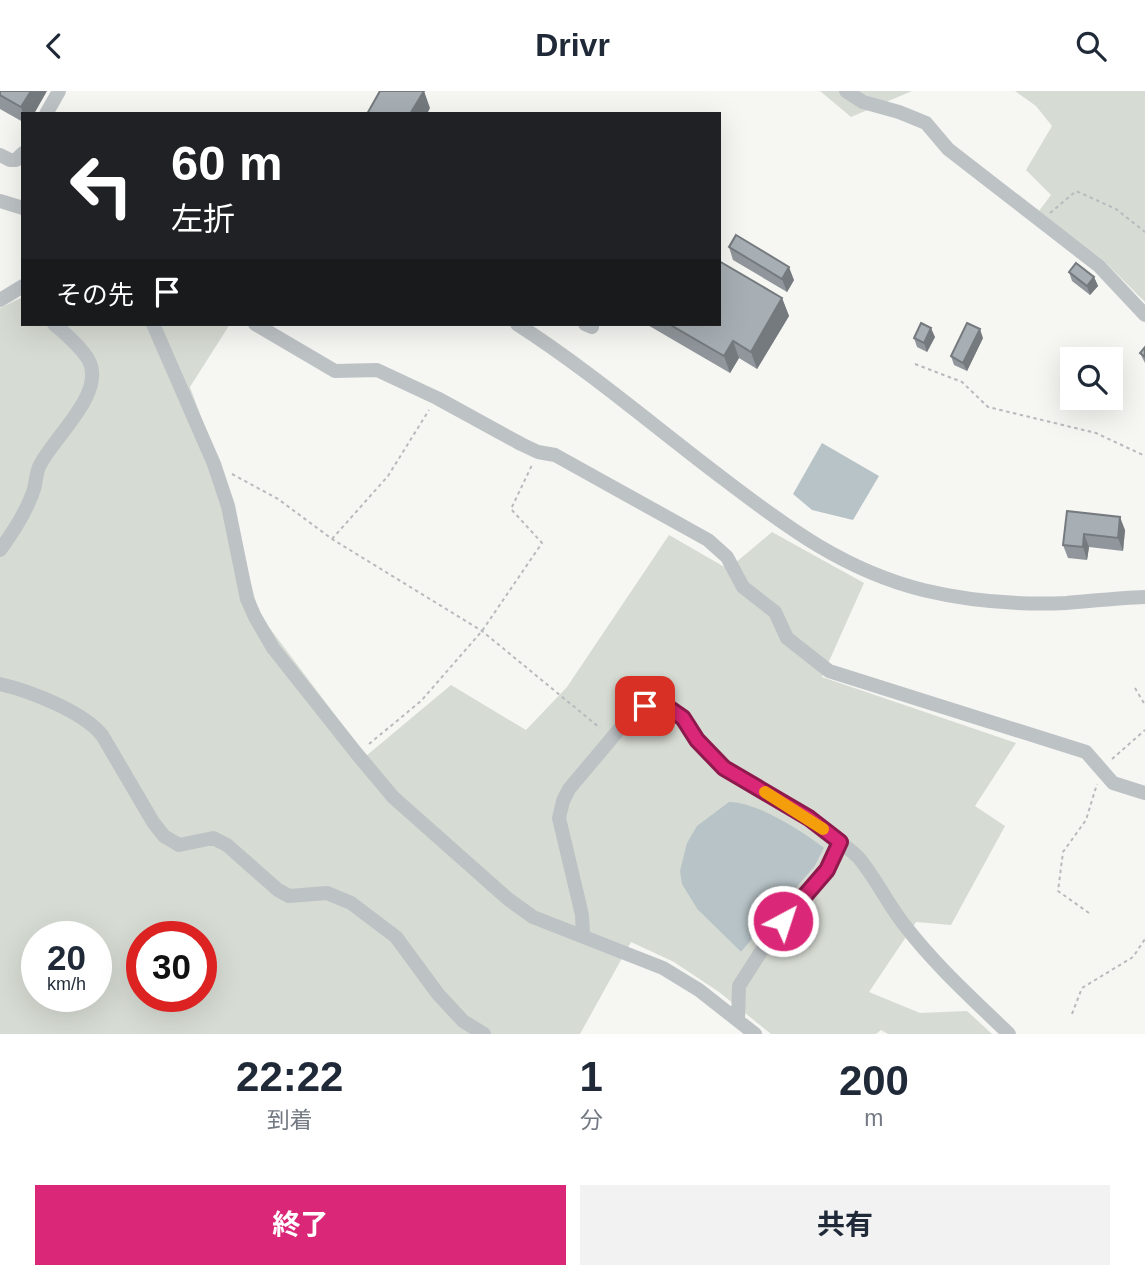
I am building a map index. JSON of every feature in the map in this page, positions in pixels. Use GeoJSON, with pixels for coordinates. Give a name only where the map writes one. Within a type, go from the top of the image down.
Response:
{"type":"FeatureCollection","features":[{"type":"Feature","properties":{"kind":"street"},"geometry":{"type":"LineString","coordinates":[[47,112],[59,91]]}},
{"type":"Feature","properties":{"kind":"street"},"geometry":{"type":"LineString","coordinates":[[846,91],[863,102],[926,123],[948,149],[1099,266],[1145,315]]}},
{"type":"Feature","properties":{"kind":"street"},"geometry":{"type":"LineString","coordinates":[[0,155],[16,160],[21,155]]}},
{"type":"Feature","properties":{"kind":"street"},"geometry":{"type":"LineString","coordinates":[[0,201],[21,207]]}},
{"type":"Feature","properties":{"kind":"street"},"geometry":{"type":"LineString","coordinates":[[0,550],[25,511],[38,469],[54,441],[78,414],[91,383],[90,362],[56,326]]}},
{"type":"Feature","properties":{"kind":"street"},"geometry":{"type":"LineString","coordinates":[[154,326],[214,464],[228,506],[247,599],[255,617],[272,648],[393,797],[508,899],[533,917],[663,968],[738,1019],[755,1034]]}},
{"type":"Feature","properties":{"kind":"street"},"geometry":{"type":"LineString","coordinates":[[259,326],[335,371],[377,370],[437,398],[538,452],[555,455],[708,540],[727,557],[743,587],[775,612],[787,638],[829,671],[1086,752],[1113,783],[1145,793]]}},
{"type":"Feature","properties":{"kind":"street"},"geometry":{"type":"LineString","coordinates":[[520,326],[561,352],[773,516],[813,544],[848,563],[923,590],[975,599],[1064,603],[1145,597]]}},
{"type":"Feature","properties":{"kind":"street"},"geometry":{"type":"LineString","coordinates":[[0,684],[36,694],[93,725],[102,735],[164,836],[179,845],[213,838],[227,845],[278,890],[289,896],[327,894],[351,903],[396,937],[446,1003],[463,1021],[484,1034]]}},
{"type":"Feature","properties":{"kind":"street"},"geometry":{"type":"LineString","coordinates":[[583,936],[582,915],[559,818],[563,800],[569,789],[633,713],[645,706],[667,707],[683,718],[697,740],[724,768],[809,818],[857,856],[908,930],[1009,1034]]}},
{"type":"Feature","properties":{"kind":"street"},"geometry":{"type":"LineString","coordinates":[[738,1019],[739,986],[769,939],[827,870],[840,842]]}},
{"type":"Feature","properties":{"kind":"path"},"geometry":{"type":"LineString","coordinates":[[1040,222],[1076,191],[1116,209],[1145,232]]}},
{"type":"Feature","properties":{"kind":"path"},"geometry":{"type":"LineString","coordinates":[[915,364],[962,381],[988,407],[1096,433],[1145,456]]}},
{"type":"Feature","properties":{"kind":"path"},"geometry":{"type":"LineString","coordinates":[[332,539],[388,476],[437,398]]}},
{"type":"Feature","properties":{"kind":"path"},"geometry":{"type":"LineString","coordinates":[[357,754],[421,701],[482,631],[542,543],[511,509],[538,452]]}},
{"type":"Feature","properties":{"kind":"path"},"geometry":{"type":"LineString","coordinates":[[214,464],[278,499],[332,539],[482,631],[604,732],[618,733]]}},
{"type":"Feature","properties":{"kind":"path"},"geometry":{"type":"LineString","coordinates":[[1135,688],[1145,705]]}},
{"type":"Feature","properties":{"kind":"path"},"geometry":{"type":"LineString","coordinates":[[1089,913],[1058,891],[1063,852],[1086,820],[1101,769],[1145,730]]}},
{"type":"Feature","properties":{"kind":"path"},"geometry":{"type":"LineString","coordinates":[[1072,1014],[1082,988],[1133,957],[1145,939]]}},
{"type":"Feature","properties":{"kind":"shaded area"},"geometry":{"type":"Polygon","coordinates":[[[820,91],[912,91],[851,117],[820,91]]]}},
{"type":"Feature","properties":{"kind":"shaded area"},"geometry":{"type":"Polygon","coordinates":[[[1015,91],[1145,91],[1145,302],[1103,260],[1039,211],[1051,195],[1026,170],[1052,126],[1036,106],[1015,91]]]}},
{"type":"Feature","properties":{"kind":"shaded area"},"geometry":{"type":"Polygon","coordinates":[[[21,298],[21,326],[229,326],[190,387],[224,479],[259,614],[366,756],[451,685],[526,730],[567,687],[669,535],[728,569],[772,532],[864,583],[822,677],[1016,743],[975,806],[1005,826],[951,925],[916,922],[869,992],[920,1013],[967,1011],[992,1034],[888,1034],[881,1030],[876,1034],[771,1034],[719,992],[674,962],[631,942],[580,1034],[0,1034],[0,308],[21,298]],[[824,848],[698,910],[741,952],[815,866],[824,848]]]}},
{"type":"Feature","properties":{"kind":"shaded area"},"geometry":{"type":"Polygon","coordinates":[[[822,443],[879,476],[853,520],[812,510],[793,494],[822,443]]]}},
{"type":"Feature","properties":{"kind":"shaded area"},"geometry":{"type":"Polygon","coordinates":[[[729,802],[766,812],[824,848],[815,866],[741,952],[698,910],[682,884],[680,871],[687,843],[697,826],[729,802]]]}},
{"type":"Feature","properties":{"kind":"building"},"geometry":{"type":"Polygon","coordinates":[[[0,91],[31,91],[21,107],[0,95],[0,91]]]}},
{"type":"Feature","properties":{"kind":"building"},"geometry":{"type":"Polygon","coordinates":[[[380,91],[424,91],[411,112],[368,112],[380,91]]]}},
{"type":"Feature","properties":{"kind":"building"},"geometry":{"type":"Polygon","coordinates":[[[736,235],[789,267],[782,279],[729,247],[736,235]]]}},
{"type":"Feature","properties":{"kind":"building"},"geometry":{"type":"Polygon","coordinates":[[[721,262],[782,298],[751,352],[733,341],[724,356],[672,326],[721,326],[721,262]]]}},
{"type":"Feature","properties":{"kind":"building"},"geometry":{"type":"Polygon","coordinates":[[[1076,263],[1094,277],[1087,286],[1069,272],[1076,263]]]}},
{"type":"Feature","properties":{"kind":"building"},"geometry":{"type":"Polygon","coordinates":[[[921,323],[931,328],[924,343],[914,338],[921,323]]]}},
{"type":"Feature","properties":{"kind":"building"},"geometry":{"type":"Polygon","coordinates":[[[967,323],[980,329],[963,363],[951,356],[967,323]]]}},
{"type":"Feature","properties":{"kind":"building"},"geometry":{"type":"Polygon","coordinates":[[[1067,511],[1120,517],[1118,538],[1084,534],[1083,547],[1063,545],[1067,511]]]}},
{"type":"Feature","properties":{"kind":"slow traffic"},"geometry":{"type":"LineString","coordinates":[[765,792],[823,829]]}},
{"type":"Feature","properties":{"kind":"route"},"geometry":{"type":"LineString","coordinates":[[645,706],[667,707],[683,718],[697,740],[724,768],[809,818],[840,842],[827,870],[783,921]]}}]}
